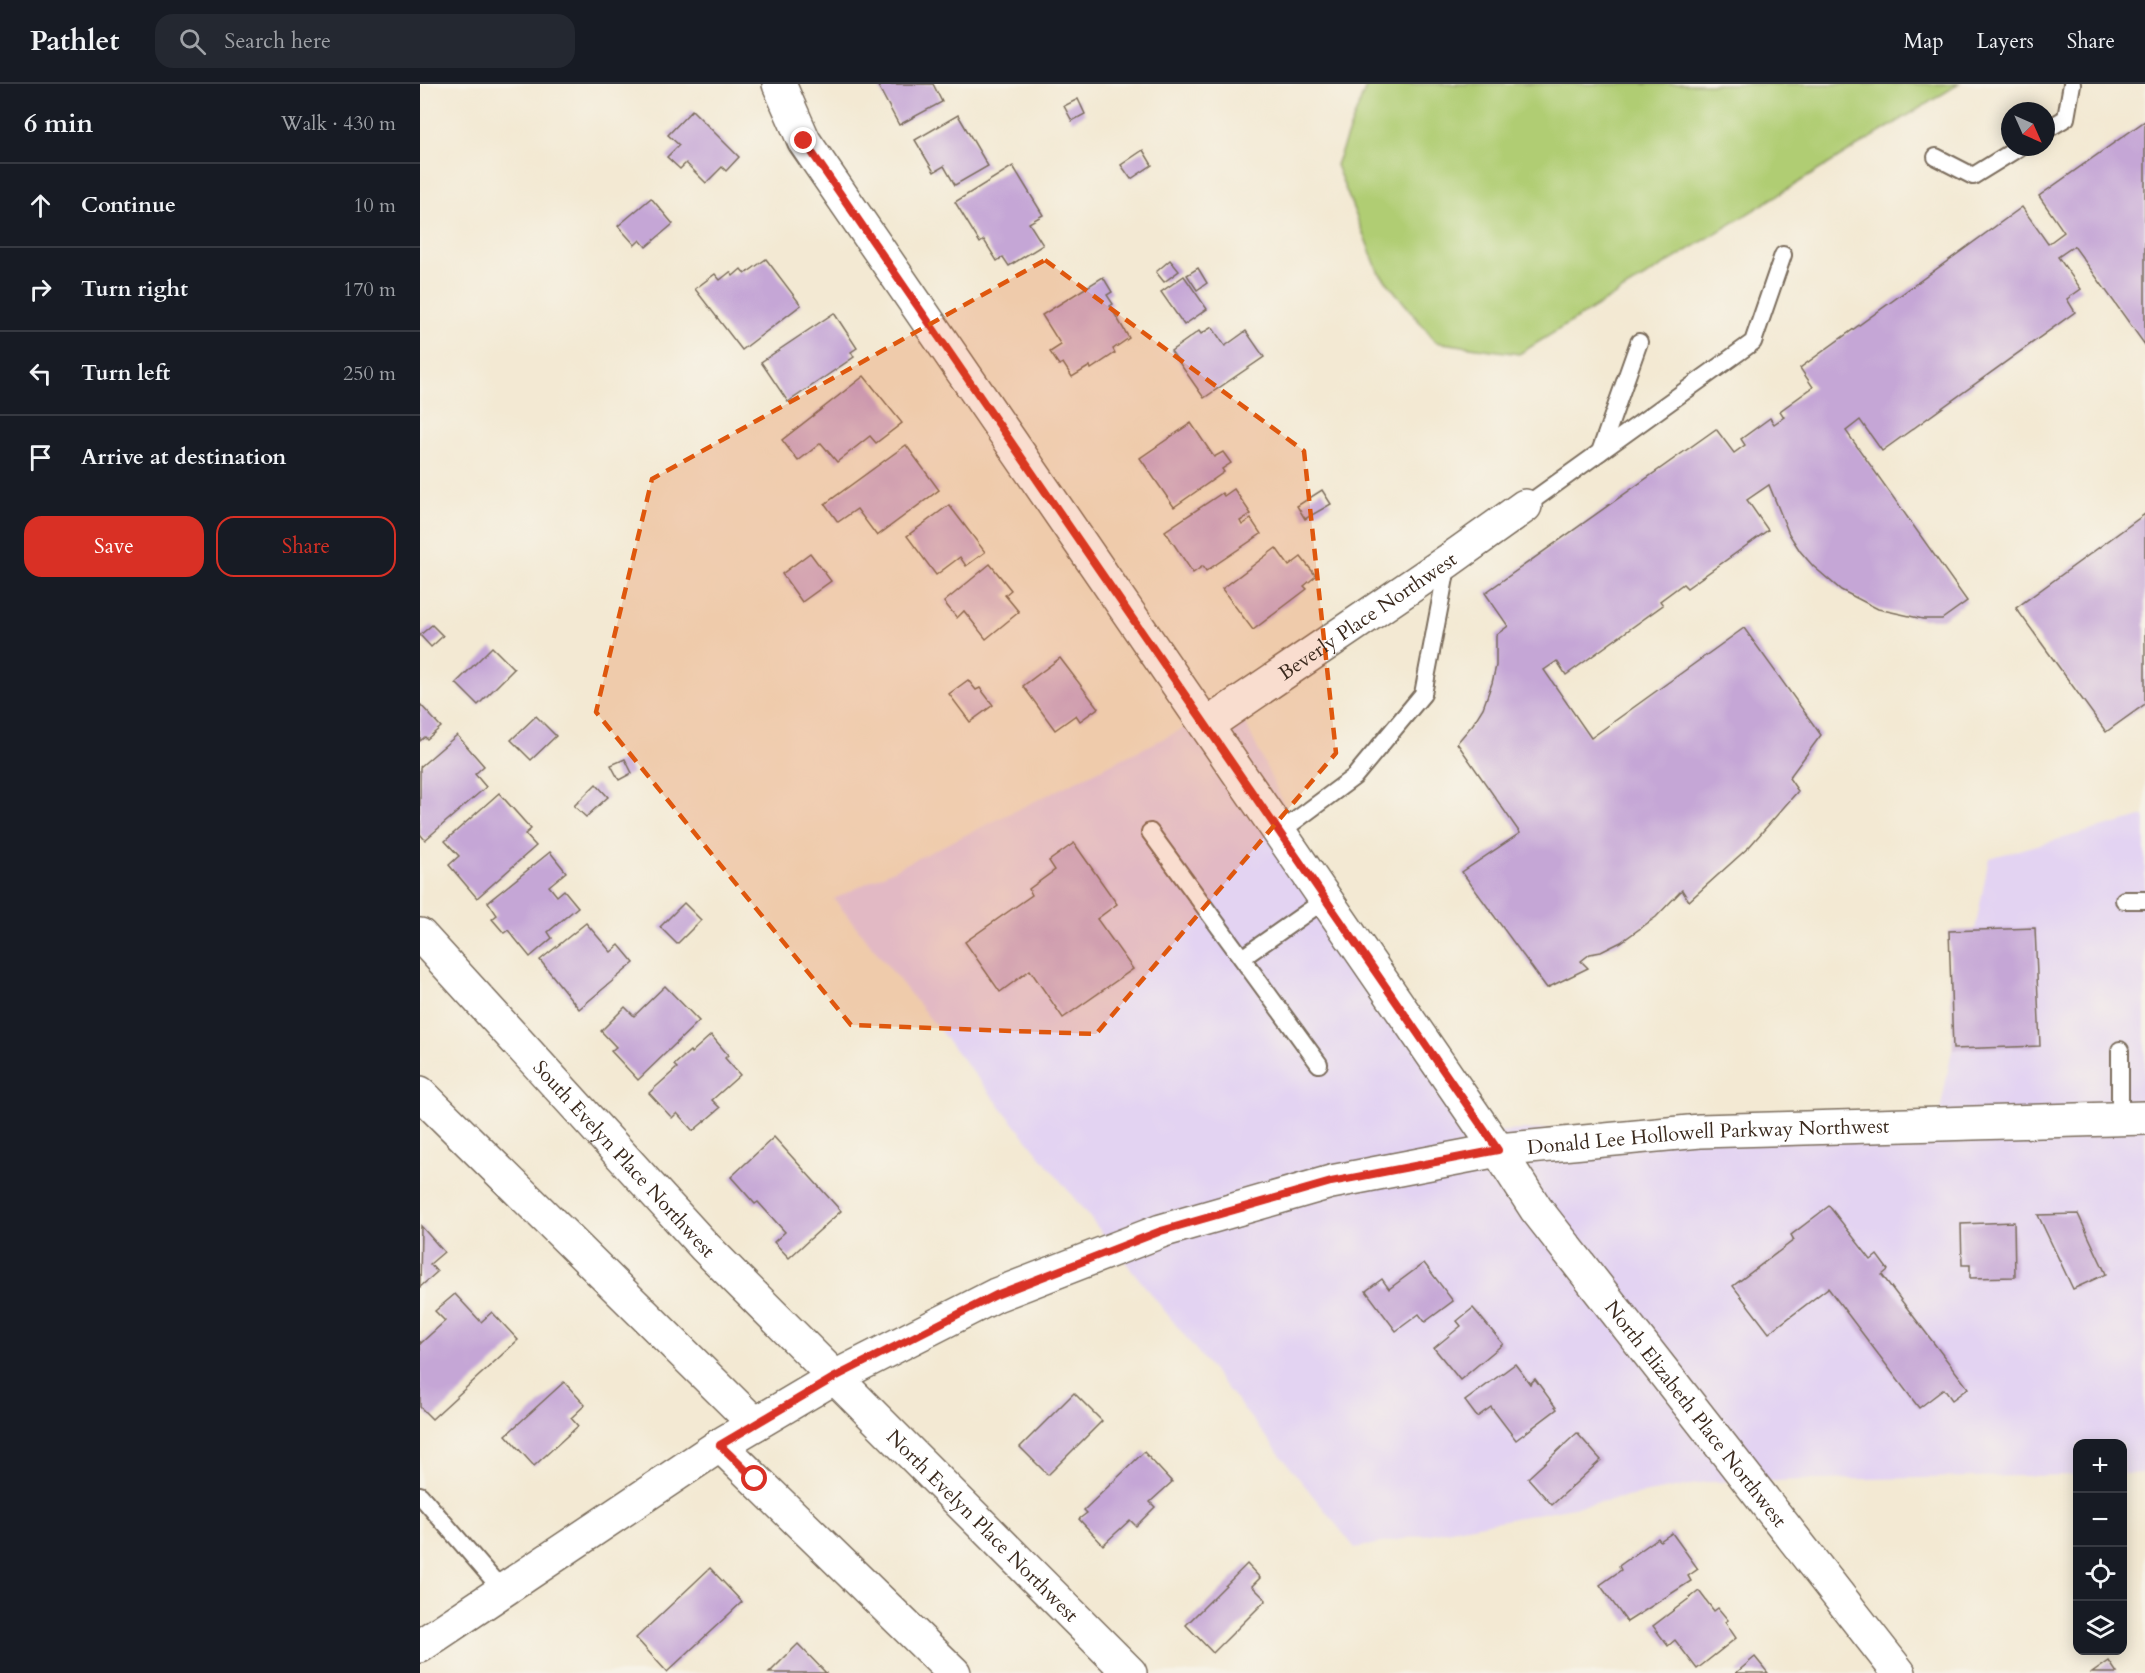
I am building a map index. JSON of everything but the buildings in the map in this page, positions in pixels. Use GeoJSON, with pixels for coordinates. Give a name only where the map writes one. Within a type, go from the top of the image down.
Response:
{"type":"FeatureCollection","features":[{"type":"Feature","properties":{"kind":"street","name":"North Elizabeth Place Northwest"},"geometry":{"type":"LineString","coordinates":[[779,84],[804,141],[1326,898],[1536,1209],[1899,1673]]}},
{"type":"Feature","properties":{"kind":"street","name":"Beverly Place Northwest"},"geometry":{"type":"LineString","coordinates":[[1207,725],[1525,506]]}},
{"type":"Feature","properties":{"kind":"street","name":"South Evelyn Place Northwest"},"geometry":{"type":"LineString","coordinates":[[420,935],[705,1247],[835,1377]]}},
{"type":"Feature","properties":{"kind":"street"},"geometry":{"type":"LineString","coordinates":[[420,1093],[755,1424]]}},
{"type":"Feature","properties":{"kind":"street","name":"Donald Lee Hollowell Parkway Northwest"},"geometry":{"type":"LineString","coordinates":[[420,1646],[720,1445],[835,1377],[996,1295],[1161,1231],[1331,1182],[1498,1150],[1700,1131],[2132,1119]]}},
{"type":"Feature","properties":{"kind":"street","name":"North Evelyn Place Northwest"},"geometry":{"type":"LineString","coordinates":[[835,1377],[1130,1673]]}},
{"type":"Feature","properties":{"kind":"street"},"geometry":{"type":"LineString","coordinates":[[720,1445],[954,1673]]}},
{"type":"Feature","properties":{"kind":"lane"},"geometry":{"type":"LineString","coordinates":[[2055,125],[2066,118],[2072,84]]}},
{"type":"Feature","properties":{"kind":"lane"},"geometry":{"type":"LineString","coordinates":[[1936,157],[1973,176],[2005,156]]}},
{"type":"Feature","properties":{"kind":"lane"},"geometry":{"type":"LineString","coordinates":[[1525,506],[1753,342],[1783,255]]}},
{"type":"Feature","properties":{"kind":"lane"},"geometry":{"type":"LineString","coordinates":[[1600,452],[1639,342]]}},
{"type":"Feature","properties":{"kind":"lane"},"geometry":{"type":"LineString","coordinates":[[1280,832],[1354,777],[1423,693],[1448,561]]}},
{"type":"Feature","properties":{"kind":"lane"},"geometry":{"type":"LineString","coordinates":[[1150,832],[1319,1064]]}},
{"type":"Feature","properties":{"kind":"lane"},"geometry":{"type":"LineString","coordinates":[[1242,958],[1326,898]]}},
{"type":"Feature","properties":{"kind":"lane"},"geometry":{"type":"LineString","coordinates":[[2124,900],[2145,900]]}},
{"type":"Feature","properties":{"kind":"lane"},"geometry":{"type":"LineString","coordinates":[[2120,1050],[2132,1119]]}},
{"type":"Feature","properties":{"kind":"lane"},"geometry":{"type":"LineString","coordinates":[[420,1495],[502,1591]]}},
{"type":"Feature","properties":{"kind":"highlighted area"},"geometry":{"type":"Polygon","coordinates":[[[1045,260],[1304,451],[1336,753],[1096,1034],[851,1025],[596,712],[652,479],[1045,260]]]}},
{"type":"Feature","properties":{"kind":"shaded area"},"geometry":{"type":"Polygon","coordinates":[[[1236,703],[1328,898],[1484,1132],[1783,1118],[1939,1117],[1989,858],[2145,816],[2145,1473],[2127,1474],[2127,1439],[2073,1439],[2073,1475],[1706,1482],[1355,1548],[834,899],[1236,703]]]}},
{"type":"Feature","properties":{"kind":"green space"},"geometry":{"type":"Polygon","coordinates":[[[1367,84],[1959,84],[1519,354],[1436,342],[1378,271],[1336,165],[1367,84]]]}},
{"type":"Feature","properties":{"kind":"route"},"geometry":{"type":"LineString","coordinates":[[755,1479],[720,1445],[835,1377],[996,1295],[1161,1231],[1331,1182],[1498,1150],[804,141]]}}]}
